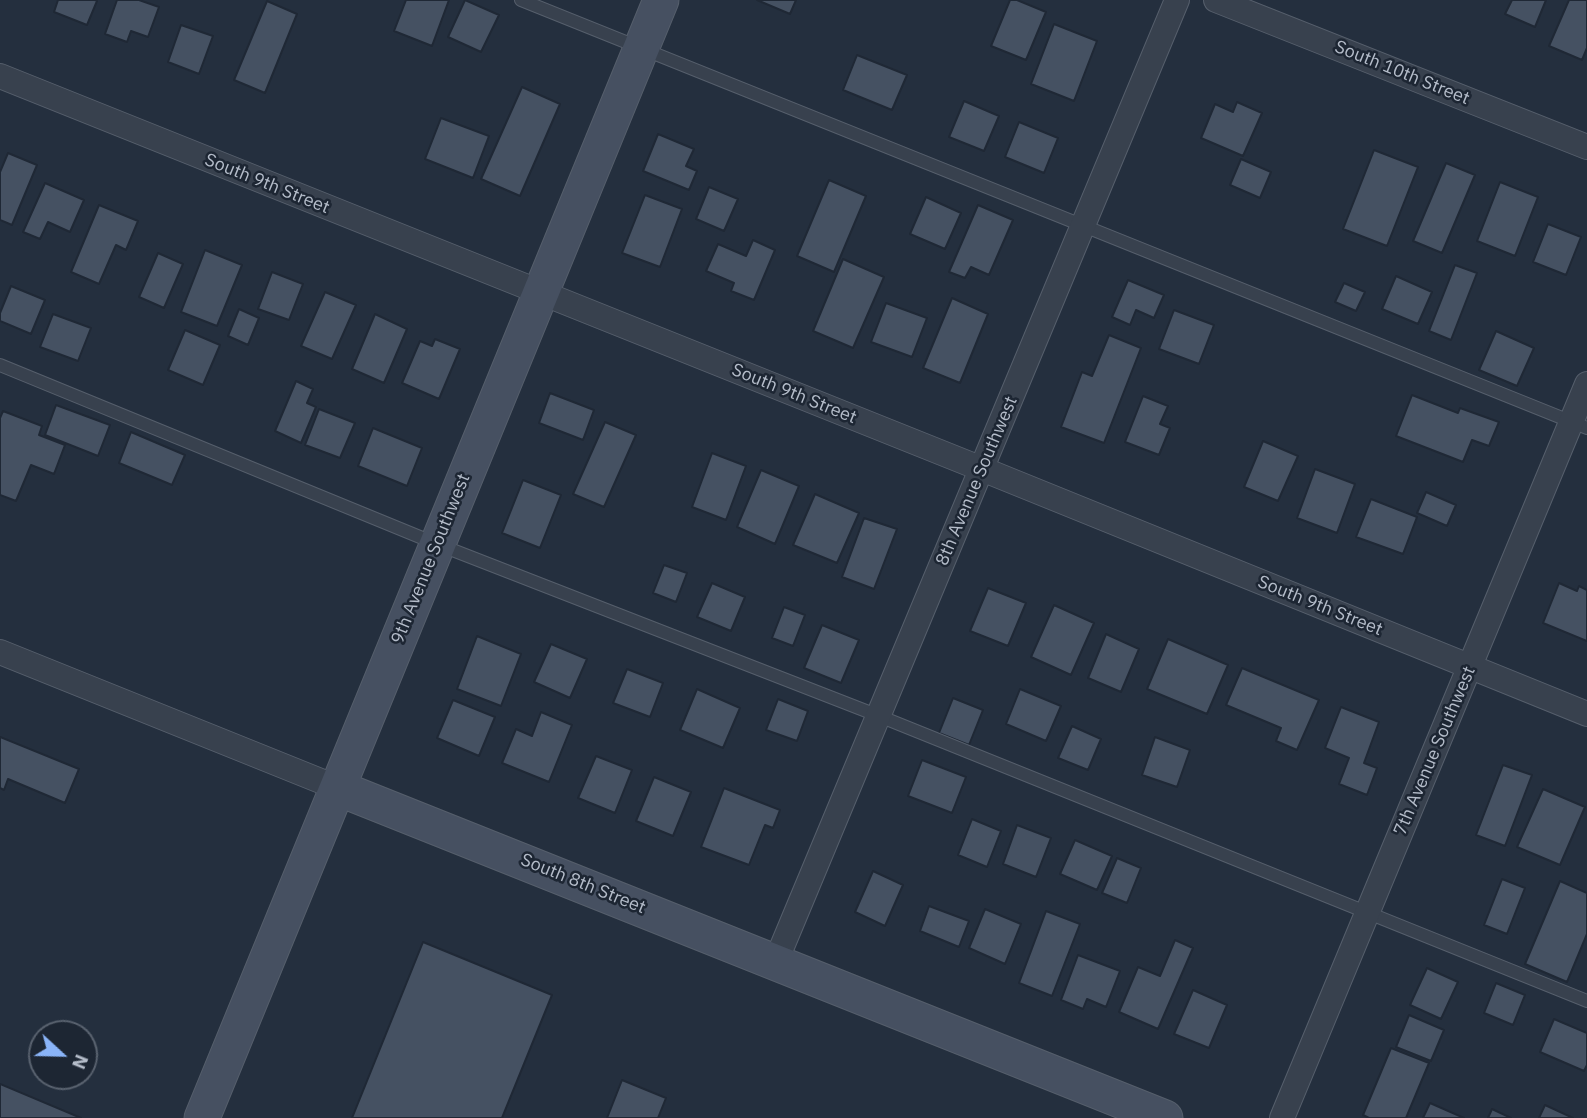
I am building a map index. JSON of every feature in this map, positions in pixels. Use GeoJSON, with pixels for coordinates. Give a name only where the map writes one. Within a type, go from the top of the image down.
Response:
{"type":"FeatureCollection","features":[{"type":"Feature","properties":{"kind":"street","name":"9th Avenue Southwest"},"geometry":{"type":"LineString","coordinates":[[202,1118],[661,0]]}},
{"type":"Feature","properties":{"kind":"street","name":"8th Avenue Southwest"},"geometry":{"type":"LineString","coordinates":[[776,961],[1177,0]]}},
{"type":"Feature","properties":{"kind":"street","name":"South 10th Street"},"geometry":{"type":"LineString","coordinates":[[1216,0],[1587,146]]}},
{"type":"Feature","properties":{"kind":"street","name":"South 9th Street"},"geometry":{"type":"LineString","coordinates":[[0,76],[1587,714]]}},
{"type":"Feature","properties":{"kind":"street","name":"7th Avenue Southwest"},"geometry":{"type":"LineString","coordinates":[[1282,1118],[1470,667],[1579,425],[1587,384]]}},
{"type":"Feature","properties":{"kind":"street","name":"South 8th Street"},"geometry":{"type":"LineString","coordinates":[[0,652],[1165,1118]]}},
{"type":"Feature","properties":{"kind":"lane"},"geometry":{"type":"LineString","coordinates":[[521,0],[1579,425]]}},
{"type":"Feature","properties":{"kind":"lane"},"geometry":{"type":"LineString","coordinates":[[0,365],[437,544],[879,716],[1587,1001]]}},
{"type":"Feature","properties":{"kind":"building"},"geometry":{"type":"Polygon","coordinates":[[[58,0],[97,1],[87,25],[54,12],[58,0]]]}},
{"type":"Feature","properties":{"kind":"building"},"geometry":{"type":"Polygon","coordinates":[[[117,0],[139,0],[159,7],[148,37],[131,31],[127,42],[105,34],[117,0]]]}},
{"type":"Feature","properties":{"kind":"building"},"geometry":{"type":"Polygon","coordinates":[[[406,0],[449,0],[432,46],[394,31],[406,0]]]}},
{"type":"Feature","properties":{"kind":"building"},"geometry":{"type":"Polygon","coordinates":[[[465,0],[499,15],[481,52],[448,37],[465,0]]]}},
{"type":"Feature","properties":{"kind":"building"},"geometry":{"type":"Polygon","coordinates":[[[757,0],[796,0],[790,14],[757,0]]]}},
{"type":"Feature","properties":{"kind":"building"},"geometry":{"type":"Polygon","coordinates":[[[1010,0],[1017,0],[1046,12],[1026,60],[991,46],[1010,0]]]}},
{"type":"Feature","properties":{"kind":"building"},"geometry":{"type":"Polygon","coordinates":[[[1512,0],[1546,0],[1535,27],[1505,14],[1512,0]]]}},
{"type":"Feature","properties":{"kind":"building"},"geometry":{"type":"Polygon","coordinates":[[[1569,0],[1587,0],[1587,48],[1582,60],[1549,46],[1569,0]]]}},
{"type":"Feature","properties":{"kind":"building"},"geometry":{"type":"Polygon","coordinates":[[[267,1],[297,14],[265,93],[234,80],[267,1]]]}},
{"type":"Feature","properties":{"kind":"building"},"geometry":{"type":"Polygon","coordinates":[[[1054,24],[1097,41],[1074,101],[1031,84],[1054,24]]]}},
{"type":"Feature","properties":{"kind":"building"},"geometry":{"type":"Polygon","coordinates":[[[181,25],[213,36],[199,74],[168,62],[181,25]]]}},
{"type":"Feature","properties":{"kind":"building"},"geometry":{"type":"Polygon","coordinates":[[[857,55],[907,75],[892,110],[843,90],[857,55]]]}},
{"type":"Feature","properties":{"kind":"building"},"geometry":{"type":"Polygon","coordinates":[[[522,87],[560,104],[520,196],[481,179],[522,87]]]}},
{"type":"Feature","properties":{"kind":"building"},"geometry":{"type":"Polygon","coordinates":[[[964,101],[999,116],[984,151],[949,137],[964,101]]]}},
{"type":"Feature","properties":{"kind":"building"},"geometry":{"type":"Polygon","coordinates":[[[1237,102],[1262,113],[1243,156],[1201,138],[1215,104],[1233,112],[1237,102]]]}},
{"type":"Feature","properties":{"kind":"building"},"geometry":{"type":"Polygon","coordinates":[[[441,118],[489,136],[473,178],[425,159],[441,118]]]}},
{"type":"Feature","properties":{"kind":"building"},"geometry":{"type":"Polygon","coordinates":[[[1019,122],[1058,138],[1044,173],[1005,157],[1019,122]]]}},
{"type":"Feature","properties":{"kind":"building"},"geometry":{"type":"Polygon","coordinates":[[[658,134],[694,149],[686,166],[697,171],[689,190],[643,171],[658,134]]]}},
{"type":"Feature","properties":{"kind":"building"},"geometry":{"type":"Polygon","coordinates":[[[1374,150],[1418,167],[1387,246],[1343,229],[1374,150]]]}},
{"type":"Feature","properties":{"kind":"building"},"geometry":{"type":"Polygon","coordinates":[[[8,153],[37,165],[12,225],[0,220],[0,172],[8,153]]]}},
{"type":"Feature","properties":{"kind":"building"},"geometry":{"type":"Polygon","coordinates":[[[1241,159],[1271,172],[1260,198],[1230,185],[1241,159]]]}},
{"type":"Feature","properties":{"kind":"building"},"geometry":{"type":"Polygon","coordinates":[[[1446,163],[1475,175],[1442,253],[1413,241],[1446,163]]]}},
{"type":"Feature","properties":{"kind":"building"},"geometry":{"type":"Polygon","coordinates":[[[829,180],[866,196],[834,272],[797,256],[829,180]]]}},
{"type":"Feature","properties":{"kind":"building"},"geometry":{"type":"Polygon","coordinates":[[[1500,182],[1538,197],[1515,256],[1477,241],[1500,182]]]}},
{"type":"Feature","properties":{"kind":"building"},"geometry":{"type":"Polygon","coordinates":[[[45,183],[84,200],[70,232],[48,222],[40,239],[23,232],[45,183]]]}},
{"type":"Feature","properties":{"kind":"building"},"geometry":{"type":"Polygon","coordinates":[[[709,187],[738,199],[724,231],[696,219],[709,187]]]}},
{"type":"Feature","properties":{"kind":"building"},"geometry":{"type":"Polygon","coordinates":[[[645,195],[682,209],[660,267],[622,253],[645,195]]]}},
{"type":"Feature","properties":{"kind":"building"},"geometry":{"type":"Polygon","coordinates":[[[926,197],[961,213],[945,249],[910,234],[926,197]]]}},
{"type":"Feature","properties":{"kind":"building"},"geometry":{"type":"Polygon","coordinates":[[[99,205],[138,221],[126,250],[116,245],[99,284],[71,272],[99,205]]]}},
{"type":"Feature","properties":{"kind":"building"},"geometry":{"type":"Polygon","coordinates":[[[978,205],[1013,220],[989,275],[971,267],[965,278],[949,272],[978,205]]]}},
{"type":"Feature","properties":{"kind":"building"},"geometry":{"type":"Polygon","coordinates":[[[1548,224],[1581,237],[1566,275],[1533,262],[1548,224]]]}},
{"type":"Feature","properties":{"kind":"building"},"geometry":{"type":"Polygon","coordinates":[[[753,240],[775,250],[754,300],[731,291],[734,283],[706,271],[718,244],[746,256],[753,240]]]}},
{"type":"Feature","properties":{"kind":"building"},"geometry":{"type":"Polygon","coordinates":[[[205,250],[242,265],[217,326],[181,312],[205,250]]]}},
{"type":"Feature","properties":{"kind":"building"},"geometry":{"type":"Polygon","coordinates":[[[158,253],[183,264],[164,308],[139,297],[158,253]]]}},
{"type":"Feature","properties":{"kind":"building"},"geometry":{"type":"Polygon","coordinates":[[[843,259],[884,277],[853,348],[813,331],[843,259]]]}},
{"type":"Feature","properties":{"kind":"building"},"geometry":{"type":"Polygon","coordinates":[[[1455,265],[1477,273],[1451,340],[1429,331],[1455,265]]]}},
{"type":"Feature","properties":{"kind":"building"},"geometry":{"type":"Polygon","coordinates":[[[272,272],[303,284],[289,320],[258,309],[272,272]]]}},
{"type":"Feature","properties":{"kind":"building"},"geometry":{"type":"Polygon","coordinates":[[[1396,276],[1432,292],[1418,324],[1382,309],[1396,276]]]}},
{"type":"Feature","properties":{"kind":"building"},"geometry":{"type":"Polygon","coordinates":[[[1128,280],[1164,295],[1154,318],[1136,310],[1130,325],[1112,317],[1128,280]]]}},
{"type":"Feature","properties":{"kind":"building"},"geometry":{"type":"Polygon","coordinates":[[[1344,283],[1365,292],[1356,311],[1335,302],[1344,283]]]}},
{"type":"Feature","properties":{"kind":"building"},"geometry":{"type":"Polygon","coordinates":[[[11,286],[45,300],[31,334],[0,321],[0,313],[11,286]]]}},
{"type":"Feature","properties":{"kind":"building"},"geometry":{"type":"Polygon","coordinates":[[[325,292],[356,305],[332,359],[301,346],[325,292]]]}},
{"type":"Feature","properties":{"kind":"building"},"geometry":{"type":"Polygon","coordinates":[[[952,298],[988,314],[960,383],[923,368],[952,298]]]}},
{"type":"Feature","properties":{"kind":"building"},"geometry":{"type":"Polygon","coordinates":[[[886,303],[927,318],[912,357],[871,342],[886,303]]]}},
{"type":"Feature","properties":{"kind":"building"},"geometry":{"type":"Polygon","coordinates":[[[239,309],[259,318],[248,345],[228,336],[239,309]]]}},
{"type":"Feature","properties":{"kind":"building"},"geometry":{"type":"Polygon","coordinates":[[[1174,310],[1214,325],[1199,364],[1159,349],[1174,310]]]}},
{"type":"Feature","properties":{"kind":"building"},"geometry":{"type":"Polygon","coordinates":[[[53,314],[91,328],[78,361],[40,347],[53,314]]]}},
{"type":"Feature","properties":{"kind":"building"},"geometry":{"type":"Polygon","coordinates":[[[375,314],[407,329],[384,383],[352,369],[375,314]]]}},
{"type":"Feature","properties":{"kind":"building"},"geometry":{"type":"Polygon","coordinates":[[[185,330],[220,345],[203,385],[168,370],[185,330]]]}},
{"type":"Feature","properties":{"kind":"building"},"geometry":{"type":"Polygon","coordinates":[[[1496,331],[1534,348],[1517,386],[1479,370],[1496,331]]]}},
{"type":"Feature","properties":{"kind":"building"},"geometry":{"type":"Polygon","coordinates":[[[1109,335],[1141,348],[1104,443],[1061,427],[1082,372],[1092,376],[1109,335]]]}},
{"type":"Feature","properties":{"kind":"building"},"geometry":{"type":"Polygon","coordinates":[[[435,339],[460,349],[439,399],[402,383],[420,341],[432,346],[435,339]]]}},
{"type":"Feature","properties":{"kind":"building"},"geometry":{"type":"Polygon","coordinates":[[[296,381],[313,389],[307,403],[316,407],[301,443],[275,431],[296,381]]]}},
{"type":"Feature","properties":{"kind":"building"},"geometry":{"type":"Polygon","coordinates":[[[550,393],[594,410],[583,440],[539,423],[550,393]]]}},
{"type":"Feature","properties":{"kind":"building"},"geometry":{"type":"Polygon","coordinates":[[[1412,395],[1458,413],[1460,408],[1499,422],[1489,446],[1472,440],[1463,462],[1396,436],[1412,395]]]}},
{"type":"Feature","properties":{"kind":"building"},"geometry":{"type":"Polygon","coordinates":[[[1143,396],[1168,406],[1160,424],[1170,428],[1159,455],[1125,442],[1143,396]]]}},
{"type":"Feature","properties":{"kind":"building"},"geometry":{"type":"Polygon","coordinates":[[[56,405],[110,425],[98,456],[45,435],[56,405]]]}},
{"type":"Feature","properties":{"kind":"building"},"geometry":{"type":"Polygon","coordinates":[[[319,409],[355,423],[340,458],[305,445],[319,409]]]}},
{"type":"Feature","properties":{"kind":"building"},"geometry":{"type":"Polygon","coordinates":[[[3,411],[42,426],[39,435],[65,445],[54,474],[31,465],[16,501],[0,495],[0,418],[3,411]]]}},
{"type":"Feature","properties":{"kind":"building"},"geometry":{"type":"Polygon","coordinates":[[[605,422],[636,435],[604,507],[573,494],[605,422]]]}},
{"type":"Feature","properties":{"kind":"building"},"geometry":{"type":"Polygon","coordinates":[[[373,428],[422,448],[407,486],[358,466],[373,428]]]}},
{"type":"Feature","properties":{"kind":"building"},"geometry":{"type":"Polygon","coordinates":[[[131,432],[185,455],[172,485],[119,463],[131,432]]]}},
{"type":"Feature","properties":{"kind":"building"},"geometry":{"type":"Polygon","coordinates":[[[1263,441],[1298,456],[1278,501],[1244,487],[1263,441]]]}},
{"type":"Feature","properties":{"kind":"building"},"geometry":{"type":"Polygon","coordinates":[[[712,453],[746,466],[726,520],[692,507],[712,453]]]}},
{"type":"Feature","properties":{"kind":"building"},"geometry":{"type":"Polygon","coordinates":[[[1315,469],[1355,484],[1337,533],[1297,518],[1315,469]]]}},
{"type":"Feature","properties":{"kind":"building"},"geometry":{"type":"Polygon","coordinates":[[[761,470],[799,486],[775,544],[737,527],[761,470]]]}},
{"type":"Feature","properties":{"kind":"building"},"geometry":{"type":"Polygon","coordinates":[[[523,480],[561,495],[540,548],[502,533],[523,480]]]}},
{"type":"Feature","properties":{"kind":"building"},"geometry":{"type":"Polygon","coordinates":[[[1426,492],[1456,505],[1447,526],[1417,513],[1426,492]]]}},
{"type":"Feature","properties":{"kind":"building"},"geometry":{"type":"Polygon","coordinates":[[[815,494],[859,513],[837,563],[793,545],[815,494]]]}},
{"type":"Feature","properties":{"kind":"building"},"geometry":{"type":"Polygon","coordinates":[[[1371,499],[1417,517],[1403,554],[1356,537],[1371,499]]]}},
{"type":"Feature","properties":{"kind":"building"},"geometry":{"type":"Polygon","coordinates":[[[864,518],[897,529],[874,589],[842,577],[864,518]]]}},
{"type":"Feature","properties":{"kind":"building"},"geometry":{"type":"Polygon","coordinates":[[[664,565],[687,573],[676,602],[653,593],[664,565]]]}},
{"type":"Feature","properties":{"kind":"building"},"geometry":{"type":"Polygon","coordinates":[[[712,583],[745,597],[731,631],[697,617],[712,583]]]}},
{"type":"Feature","properties":{"kind":"building"},"geometry":{"type":"Polygon","coordinates":[[[1559,583],[1577,591],[1579,586],[1587,590],[1587,641],[1543,623],[1559,583]]]}},
{"type":"Feature","properties":{"kind":"building"},"geometry":{"type":"Polygon","coordinates":[[[988,588],[1026,603],[1008,646],[970,631],[988,588]]]}},
{"type":"Feature","properties":{"kind":"building"},"geometry":{"type":"Polygon","coordinates":[[[1054,605],[1094,623],[1071,675],[1031,657],[1054,605]]]}},
{"type":"Feature","properties":{"kind":"building"},"geometry":{"type":"Polygon","coordinates":[[[784,607],[805,615],[793,646],[772,638],[784,607]]]}},
{"type":"Feature","properties":{"kind":"building"},"geometry":{"type":"Polygon","coordinates":[[[822,625],[859,640],[841,683],[804,668],[822,625]]]}},
{"type":"Feature","properties":{"kind":"building"},"geometry":{"type":"Polygon","coordinates":[[[1106,634],[1139,649],[1121,692],[1088,678],[1106,634]]]}},
{"type":"Feature","properties":{"kind":"building"},"geometry":{"type":"Polygon","coordinates":[[[477,636],[521,654],[501,706],[457,689],[477,636]]]}},
{"type":"Feature","properties":{"kind":"building"},"geometry":{"type":"Polygon","coordinates":[[[1168,639],[1228,665],[1207,714],[1147,689],[1168,639]]]}},
{"type":"Feature","properties":{"kind":"building"},"geometry":{"type":"Polygon","coordinates":[[[551,644],[587,659],[570,698],[534,682],[551,644]]]}},
{"type":"Feature","properties":{"kind":"building"},"geometry":{"type":"Polygon","coordinates":[[[1242,668],[1319,700],[1297,750],[1276,741],[1281,728],[1226,705],[1242,668]]]}},
{"type":"Feature","properties":{"kind":"building"},"geometry":{"type":"Polygon","coordinates":[[[627,669],[663,683],[650,717],[613,703],[627,669]]]}},
{"type":"Feature","properties":{"kind":"building"},"geometry":{"type":"Polygon","coordinates":[[[697,689],[740,708],[723,748],[680,730],[697,689]]]}},
{"type":"Feature","properties":{"kind":"building"},"geometry":{"type":"Polygon","coordinates":[[[1020,689],[1061,706],[1046,741],[1006,724],[1020,689]]]}},
{"type":"Feature","properties":{"kind":"building"},"geometry":{"type":"Polygon","coordinates":[[[953,698],[983,710],[969,745],[939,733],[953,698]]]}},
{"type":"Feature","properties":{"kind":"building"},"geometry":{"type":"Polygon","coordinates":[[[778,699],[808,711],[797,741],[766,730],[778,699]]]}},
{"type":"Feature","properties":{"kind":"building"},"geometry":{"type":"Polygon","coordinates":[[[453,700],[495,717],[479,756],[437,738],[453,700]]]}},
{"type":"Feature","properties":{"kind":"building"},"geometry":{"type":"Polygon","coordinates":[[[1341,707],[1379,722],[1364,763],[1377,768],[1367,795],[1339,784],[1349,758],[1325,748],[1341,707]]]}},
{"type":"Feature","properties":{"kind":"building"},"geometry":{"type":"Polygon","coordinates":[[[541,712],[572,725],[549,782],[502,763],[516,729],[532,736],[541,712]]]}},
{"type":"Feature","properties":{"kind":"building"},"geometry":{"type":"Polygon","coordinates":[[[1072,726],[1101,739],[1088,770],[1058,758],[1072,726]]]}},
{"type":"Feature","properties":{"kind":"building"},"geometry":{"type":"Polygon","coordinates":[[[0,737],[79,769],[65,803],[8,779],[4,790],[0,788],[0,737]]]}},
{"type":"Feature","properties":{"kind":"building"},"geometry":{"type":"Polygon","coordinates":[[[1155,737],[1190,750],[1177,787],[1142,775],[1155,737]]]}},
{"type":"Feature","properties":{"kind":"building"},"geometry":{"type":"Polygon","coordinates":[[[596,756],[632,770],[615,813],[578,798],[596,756]]]}},
{"type":"Feature","properties":{"kind":"building"},"geometry":{"type":"Polygon","coordinates":[[[922,760],[966,777],[952,813],[908,796],[922,760]]]}},
{"type":"Feature","properties":{"kind":"building"},"geometry":{"type":"Polygon","coordinates":[[[1503,765],[1532,775],[1505,846],[1476,835],[1503,765]]]}},
{"type":"Feature","properties":{"kind":"building"},"geometry":{"type":"Polygon","coordinates":[[[654,777],[691,792],[673,836],[636,821],[654,777]]]}},
{"type":"Feature","properties":{"kind":"building"},"geometry":{"type":"Polygon","coordinates":[[[724,788],[780,810],[773,828],[765,825],[749,865],[701,847],[724,788]]]}},
{"type":"Feature","properties":{"kind":"building"},"geometry":{"type":"Polygon","coordinates":[[[1543,789],[1585,807],[1560,865],[1517,847],[1543,789]]]}},
{"type":"Feature","properties":{"kind":"building"},"geometry":{"type":"Polygon","coordinates":[[[972,819],[1001,831],[987,867],[958,855],[972,819]]]}},
{"type":"Feature","properties":{"kind":"building"},"geometry":{"type":"Polygon","coordinates":[[[1017,825],[1051,838],[1036,877],[1003,864],[1017,825]]]}},
{"type":"Feature","properties":{"kind":"building"},"geometry":{"type":"Polygon","coordinates":[[[1075,840],[1112,856],[1097,890],[1060,874],[1075,840]]]}},
{"type":"Feature","properties":{"kind":"building"},"geometry":{"type":"Polygon","coordinates":[[[1117,858],[1141,868],[1127,903],[1102,893],[1117,858]]]}},
{"type":"Feature","properties":{"kind":"building"},"geometry":{"type":"Polygon","coordinates":[[[873,871],[903,885],[885,926],[855,912],[873,871]]]}},
{"type":"Feature","properties":{"kind":"building"},"geometry":{"type":"Polygon","coordinates":[[[1502,879],[1525,888],[1507,934],[1484,925],[1502,879]]]}},
{"type":"Feature","properties":{"kind":"building"},"geometry":{"type":"Polygon","coordinates":[[[1560,881],[1587,893],[1587,934],[1567,982],[1525,964],[1560,881]]]}},
{"type":"Feature","properties":{"kind":"building"},"geometry":{"type":"Polygon","coordinates":[[[929,906],[969,921],[959,947],[920,931],[929,906]]]}},
{"type":"Feature","properties":{"kind":"building"},"geometry":{"type":"Polygon","coordinates":[[[985,909],[1021,924],[1005,964],[969,948],[985,909]]]}},
{"type":"Feature","properties":{"kind":"building"},"geometry":{"type":"Polygon","coordinates":[[[1046,911],[1080,924],[1052,996],[1019,983],[1046,911]]]}},
{"type":"Feature","properties":{"kind":"building"},"geometry":{"type":"Polygon","coordinates":[[[1175,940],[1193,948],[1158,1029],[1119,1012],[1138,967],[1160,976],[1175,940]]]}},
{"type":"Feature","properties":{"kind":"building"},"geometry":{"type":"Polygon","coordinates":[[[423,942],[552,995],[502,1118],[352,1118],[423,942]]]}},
{"type":"Feature","properties":{"kind":"building"},"geometry":{"type":"Polygon","coordinates":[[[1078,955],[1120,971],[1106,1007],[1087,999],[1083,1009],[1061,1000],[1078,955]]]}},
{"type":"Feature","properties":{"kind":"building"},"geometry":{"type":"Polygon","coordinates":[[[1427,968],[1458,982],[1441,1019],[1410,1005],[1427,968]]]}},
{"type":"Feature","properties":{"kind":"building"},"geometry":{"type":"Polygon","coordinates":[[[1496,983],[1525,995],[1513,1025],[1484,1013],[1496,983]]]}},
{"type":"Feature","properties":{"kind":"building"},"geometry":{"type":"Polygon","coordinates":[[[1193,990],[1227,1005],[1209,1048],[1174,1034],[1193,990]]]}},
{"type":"Feature","properties":{"kind":"building"},"geometry":{"type":"Polygon","coordinates":[[[1409,1015],[1444,1030],[1431,1061],[1396,1047],[1409,1015]]]}},
{"type":"Feature","properties":{"kind":"building"},"geometry":{"type":"Polygon","coordinates":[[[1554,1019],[1587,1033],[1587,1065],[1584,1071],[1540,1052],[1554,1019]]]}},
{"type":"Feature","properties":{"kind":"building"},"geometry":{"type":"Polygon","coordinates":[[[1391,1048],[1429,1063],[1406,1118],[1369,1118],[1363,1115],[1391,1048]]]}},
{"type":"Feature","properties":{"kind":"building"},"geometry":{"type":"Polygon","coordinates":[[[622,1080],[666,1098],[658,1118],[607,1118],[622,1080]]]}},
{"type":"Feature","properties":{"kind":"building"},"geometry":{"type":"Polygon","coordinates":[[[0,1084],[81,1118],[0,1118],[0,1084]]]}},
{"type":"Feature","properties":{"kind":"building"},"geometry":{"type":"Polygon","coordinates":[[[1430,1103],[1464,1118],[1423,1118],[1430,1103]]]}},
{"type":"Feature","properties":{"kind":"building"},"geometry":{"type":"Polygon","coordinates":[[[1545,1105],[1573,1118],[1539,1118],[1545,1105]]]}},
{"type":"Feature","properties":{"kind":"building"},"geometry":{"type":"Polygon","coordinates":[[[1492,1109],[1511,1118],[1488,1118],[1492,1109]]]}}]}
